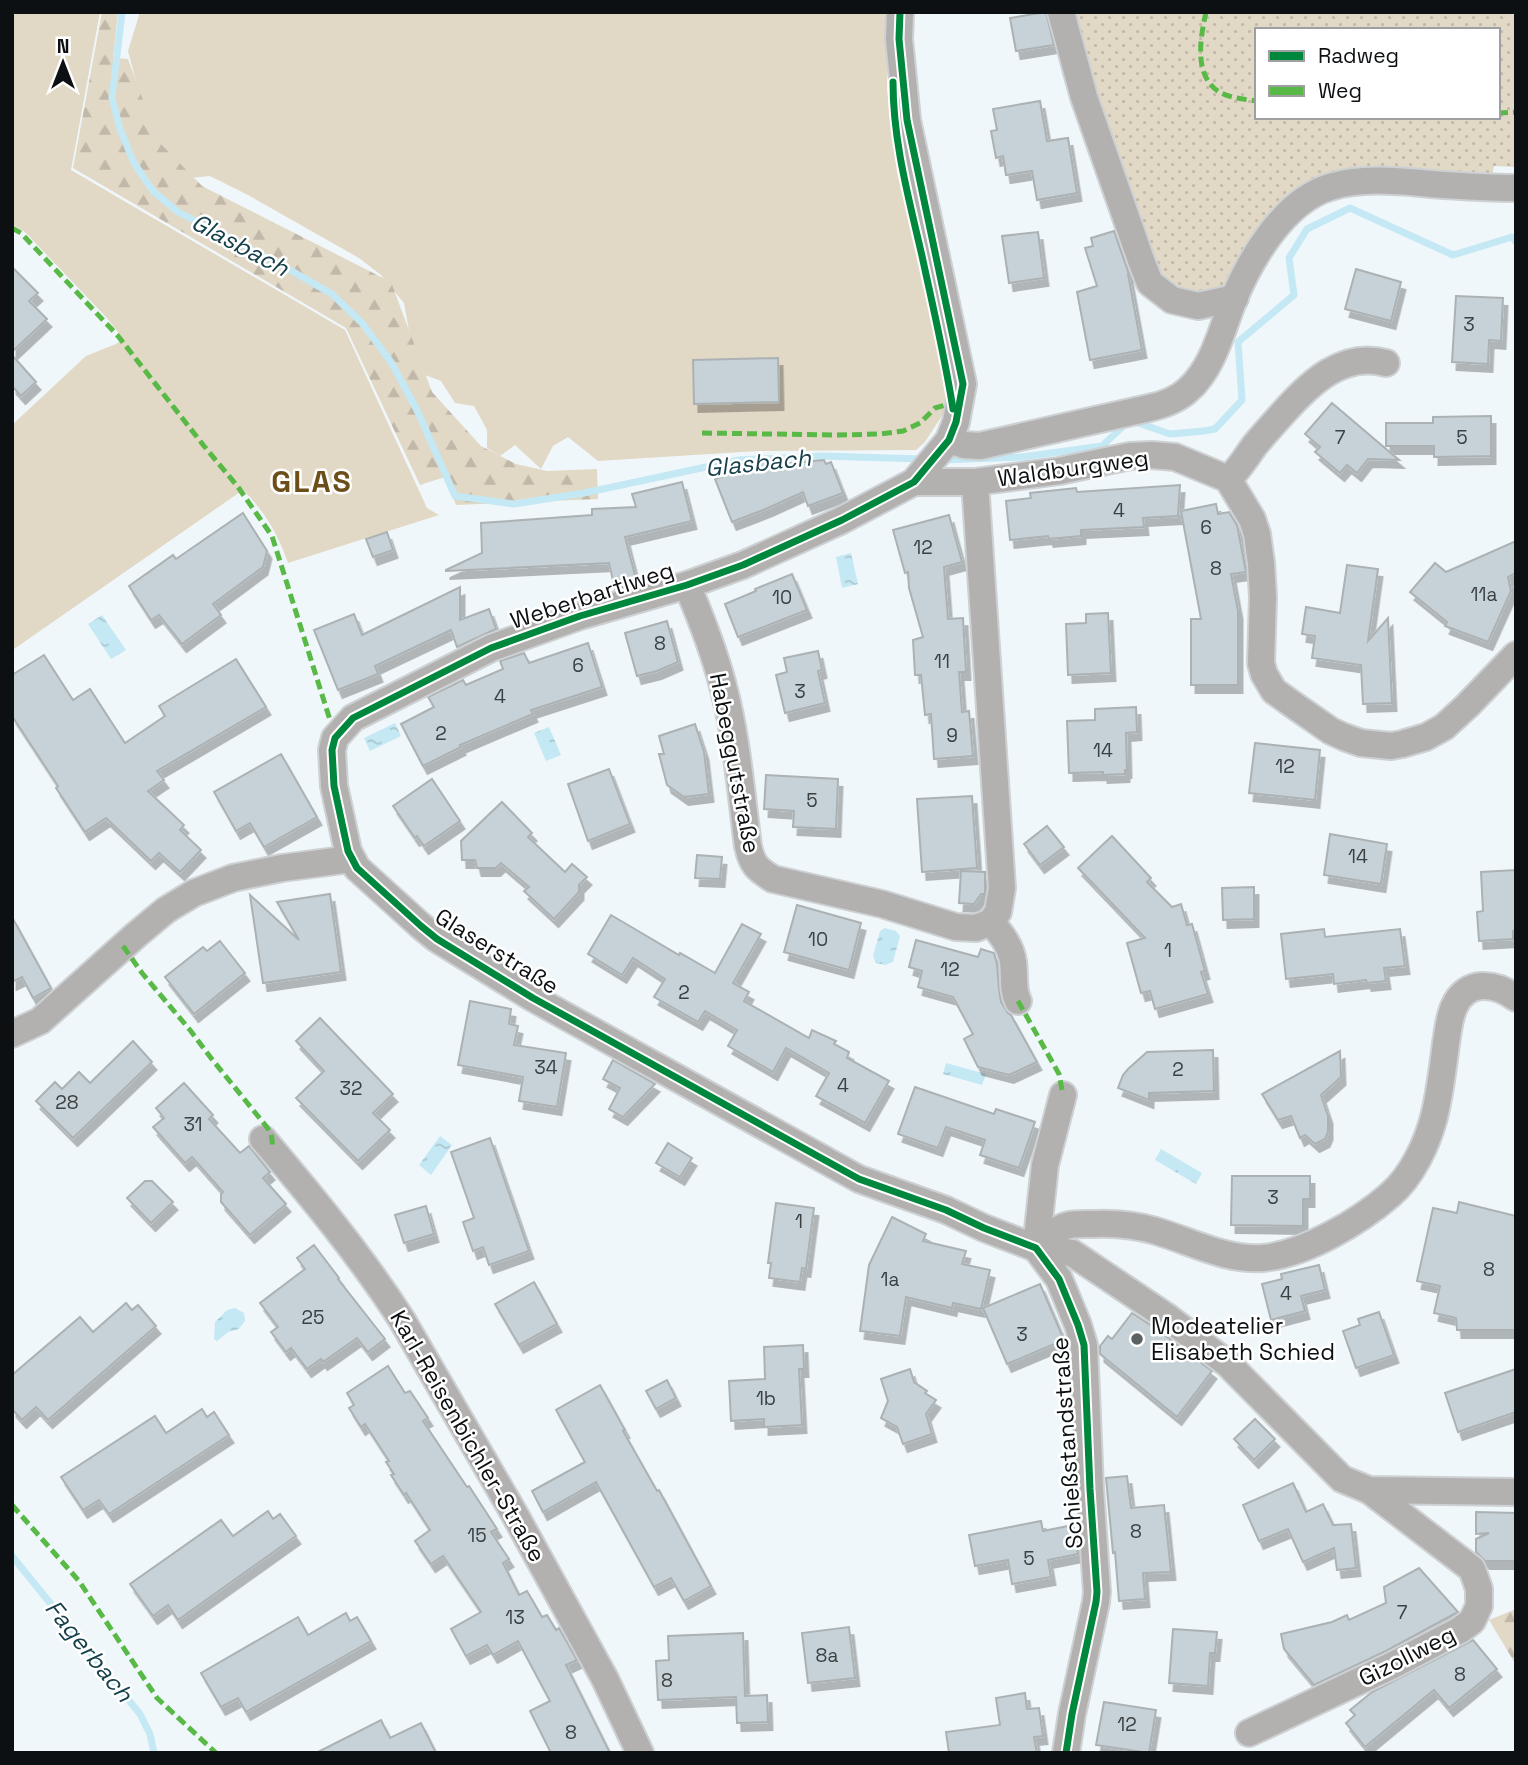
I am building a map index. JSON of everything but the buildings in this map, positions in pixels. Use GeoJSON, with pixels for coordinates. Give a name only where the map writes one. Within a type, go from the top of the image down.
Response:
{"type":"FeatureCollection","features":[{"type":"Feature","properties":{"kind":"street"},"geometry":{"type":"LineString","coordinates":[[900,12],[899,39],[908,129],[963,384],[953,431],[964,445],[980,446],[1164,404],[1181,396],[1207,366],[1235,298],[1261,246],[1307,197],[1345,184],[1381,181],[1516,188]]}},
{"type":"Feature","properties":{"kind":"street"},"geometry":{"type":"LineString","coordinates":[[1061,12],[1084,97],[1150,283],[1172,300],[1198,306],[1235,298]]}},
{"type":"Feature","properties":{"kind":"street"},"geometry":{"type":"LineString","coordinates":[[1386,363],[1355,362],[1332,369],[1319,377],[1290,405],[1228,480],[1252,519],[1257,534],[1263,597],[1261,663],[1264,674],[1274,691],[1331,731],[1361,743],[1402,744],[1426,737],[1444,727],[1516,655]]}},
{"type":"Feature","properties":{"kind":"street","name":"Weberbartlweg"},"geometry":{"type":"LineString","coordinates":[[351,859],[336,800],[332,750],[335,738],[353,718],[491,649],[580,616],[687,585],[743,565],[842,520],[914,482],[953,431]]}},
{"type":"Feature","properties":{"kind":"street","name":"Waldburgweg"},"geometry":{"type":"LineString","coordinates":[[914,482],[975,482],[1059,471],[1130,456],[1151,455],[1175,457],[1228,480]]}},
{"type":"Feature","properties":{"kind":"street"},"geometry":{"type":"LineString","coordinates":[[975,482],[1002,888],[998,912],[991,922],[1002,934],[1011,952],[1015,995],[1018,1001]]}},
{"type":"Feature","properties":{"kind":"street","name":"Habeggutstraße"},"geometry":{"type":"LineString","coordinates":[[687,585],[704,625],[723,686],[733,734],[748,846],[751,860],[759,870],[773,879],[882,904],[956,927],[976,928],[991,922]]}},
{"type":"Feature","properties":{"kind":"street"},"geometry":{"type":"LineString","coordinates":[[12,1034],[40,1021],[145,927],[194,893],[233,878],[351,859]]}},
{"type":"Feature","properties":{"kind":"street","name":"Glaserstraße"},"geometry":{"type":"LineString","coordinates":[[351,859],[357,868],[437,939],[533,998],[859,1179],[946,1210],[1036,1248]]}},
{"type":"Feature","properties":{"kind":"street"},"geometry":{"type":"LineString","coordinates":[[1036,1248],[1062,1227],[1095,1224],[1154,1230],[1244,1258],[1264,1258],[1322,1240],[1374,1208],[1395,1191],[1410,1173],[1432,1122],[1450,1020],[1454,1006],[1461,996],[1474,987],[1485,985],[1499,988],[1516,998]]}},
{"type":"Feature","properties":{"kind":"street"},"geometry":{"type":"LineString","coordinates":[[1036,1248],[1043,1177],[1063,1095]]}},
{"type":"Feature","properties":{"kind":"street","name":"Karl-Reisenbichler-Straße"},"geometry":{"type":"LineString","coordinates":[[263,1139],[348,1243],[402,1320],[606,1679],[640,1753]]}},
{"type":"Feature","properties":{"kind":"street","name":"Gizollweg"},"geometry":{"type":"LineString","coordinates":[[1036,1248],[1072,1253],[1167,1317],[1228,1364],[1342,1479],[1369,1490],[1472,1569],[1479,1589],[1479,1606],[1472,1621],[1460,1630],[1249,1733]]}},
{"type":"Feature","properties":{"kind":"street","name":"Schießstandstraße"},"geometry":{"type":"LineString","coordinates":[[1036,1248],[1059,1279],[1084,1345],[1097,1602],[1066,1753]]}},
{"type":"Feature","properties":{"kind":"street","name":"Gizollweg"},"geometry":{"type":"LineString","coordinates":[[1369,1490],[1516,1492]]}},
{"type":"Feature","properties":{"kind":"green space"},"geometry":{"type":"Polygon","coordinates":[[[12,12],[100,12],[71,170],[345,330],[427,508],[439,515],[288,563],[270,524],[243,490],[14,649],[12,647],[12,425],[86,356],[123,339],[107,318],[25,232],[12,224],[12,12]]]}},
{"type":"Feature","properties":{"kind":"green space"},"geometry":{"type":"Polygon","coordinates":[[[102,12],[118,12],[113,58],[128,59],[158,141],[202,186],[391,282],[432,392],[481,446],[516,464],[547,471],[597,469],[598,499],[456,505],[445,477],[420,485],[346,328],[73,168],[102,12]]]}},
{"type":"Feature","properties":{"kind":"green space"},"geometry":{"type":"Polygon","coordinates":[[[140,12],[887,12],[887,89],[897,172],[940,359],[947,408],[925,442],[916,450],[758,451],[598,461],[568,437],[553,446],[541,469],[515,445],[500,456],[487,448],[487,430],[474,406],[455,403],[441,381],[425,375],[411,342],[404,303],[381,275],[359,258],[210,176],[182,179],[136,110],[136,81],[128,51],[140,12]]]}},
{"type":"Feature","properties":{"kind":"green space"},"geometry":{"type":"Polygon","coordinates":[[[1073,12],[1516,12],[1516,167],[1494,166],[1491,181],[1331,183],[1228,294],[1195,301],[1147,270],[1073,12]]]}},
{"type":"Feature","properties":{"kind":"green space"},"geometry":{"type":"Polygon","coordinates":[[[1516,1609],[1516,1665],[1489,1620],[1516,1609]]]}},
{"type":"Feature","properties":{"kind":"water"},"geometry":{"type":"Polygon","coordinates":[[[851,553],[858,584],[842,588],[836,557],[851,553]]]}},
{"type":"Feature","properties":{"kind":"water"},"geometry":{"type":"Polygon","coordinates":[[[102,615],[126,650],[111,659],[88,624],[102,615]]]}},
{"type":"Feature","properties":{"kind":"water"},"geometry":{"type":"Polygon","coordinates":[[[395,723],[401,736],[370,751],[364,738],[395,723]]]}},
{"type":"Feature","properties":{"kind":"water"},"geometry":{"type":"Polygon","coordinates":[[[549,727],[561,755],[546,761],[534,733],[549,727]]]}},
{"type":"Feature","properties":{"kind":"water"},"geometry":{"type":"Polygon","coordinates":[[[885,928],[896,931],[900,936],[893,962],[885,965],[876,963],[873,956],[880,931],[885,928]]]}},
{"type":"Feature","properties":{"kind":"water"},"geometry":{"type":"Polygon","coordinates":[[[946,1063],[986,1074],[982,1085],[943,1074],[946,1063]]]}},
{"type":"Feature","properties":{"kind":"water"},"geometry":{"type":"Polygon","coordinates":[[[440,1136],[452,1145],[431,1175],[419,1165],[440,1136]]]}},
{"type":"Feature","properties":{"kind":"water"},"geometry":{"type":"Polygon","coordinates":[[[1161,1149],[1202,1173],[1196,1184],[1155,1160],[1161,1149]]]}},
{"type":"Feature","properties":{"kind":"water"},"geometry":{"type":"Polygon","coordinates":[[[235,1308],[244,1313],[245,1321],[239,1329],[228,1332],[217,1341],[214,1339],[215,1322],[227,1310],[235,1308]]]}},
{"type":"Feature","properties":{"kind":"waterway","name":"Glasbach"},"geometry":{"type":"LineString","coordinates":[[122,12],[112,98],[120,129],[134,163],[153,191],[178,212],[332,294],[362,323],[391,362],[417,410],[455,496],[514,504],[584,493],[739,460],[822,456],[923,459]]}},
{"type":"Feature","properties":{"kind":"waterway","name":"Glasbach"},"geometry":{"type":"LineString","coordinates":[[942,460],[1022,457],[1102,446],[1130,420],[1170,434],[1215,429],[1242,400],[1238,342],[1294,295],[1289,258],[1307,229],[1350,208],[1453,255],[1512,237],[1516,242]]}},
{"type":"Feature","properties":{"kind":"waterway","name":"Fagerbach"},"geometry":{"type":"LineString","coordinates":[[12,1556],[140,1714],[150,1734],[154,1753]]}},
{"type":"Feature","properties":{"kind":"marked path"},"geometry":{"type":"LineString","coordinates":[[1206,12],[1201,62],[1208,81],[1223,94],[1255,101]]}},
{"type":"Feature","properties":{"kind":"marked path"},"geometry":{"type":"LineString","coordinates":[[1500,113],[1516,112]]}},
{"type":"Feature","properties":{"kind":"marked path"},"geometry":{"type":"LineString","coordinates":[[12,228],[21,233],[118,336],[238,487],[272,536],[330,720]]}},
{"type":"Feature","properties":{"kind":"marked path"},"geometry":{"type":"LineString","coordinates":[[702,433],[880,434],[903,431],[920,423],[935,408],[956,402]]}},
{"type":"Feature","properties":{"kind":"marked path"},"geometry":{"type":"LineString","coordinates":[[123,946],[266,1126],[272,1137],[272,1149]]}},
{"type":"Feature","properties":{"kind":"marked path"},"geometry":{"type":"LineString","coordinates":[[1018,1001],[1059,1074],[1063,1095]]}},
{"type":"Feature","properties":{"kind":"marked path"},"geometry":{"type":"LineString","coordinates":[[12,1505],[79,1581],[157,1698],[216,1753]]}},
{"type":"Feature","properties":{"kind":"cycle path"},"geometry":{"type":"LineString","coordinates":[[900,12],[899,39],[907,120],[963,384],[956,422],[949,440],[914,482],[842,520],[743,565],[687,585],[580,616],[491,648],[353,718],[335,738],[332,750],[334,786],[348,851],[357,868],[437,939],[533,998],[859,1179],[946,1210],[1036,1248],[1059,1279],[1084,1345],[1097,1592],[1066,1753]]}},
{"type":"Feature","properties":{"kind":"cycle path"},"geometry":{"type":"LineString","coordinates":[[893,82],[903,170],[953,409]]}},
{"type":"Feature","properties":{"kind":"place","name":"Modeatelier Elisabeth Schied"},"geometry":{"type":"Point","coordinates":[1137,1339]}},
{"type":"Feature","properties":{"kind":"district","name":"GLAS"},"geometry":{"type":"Point","coordinates":[312,482]}}]}
